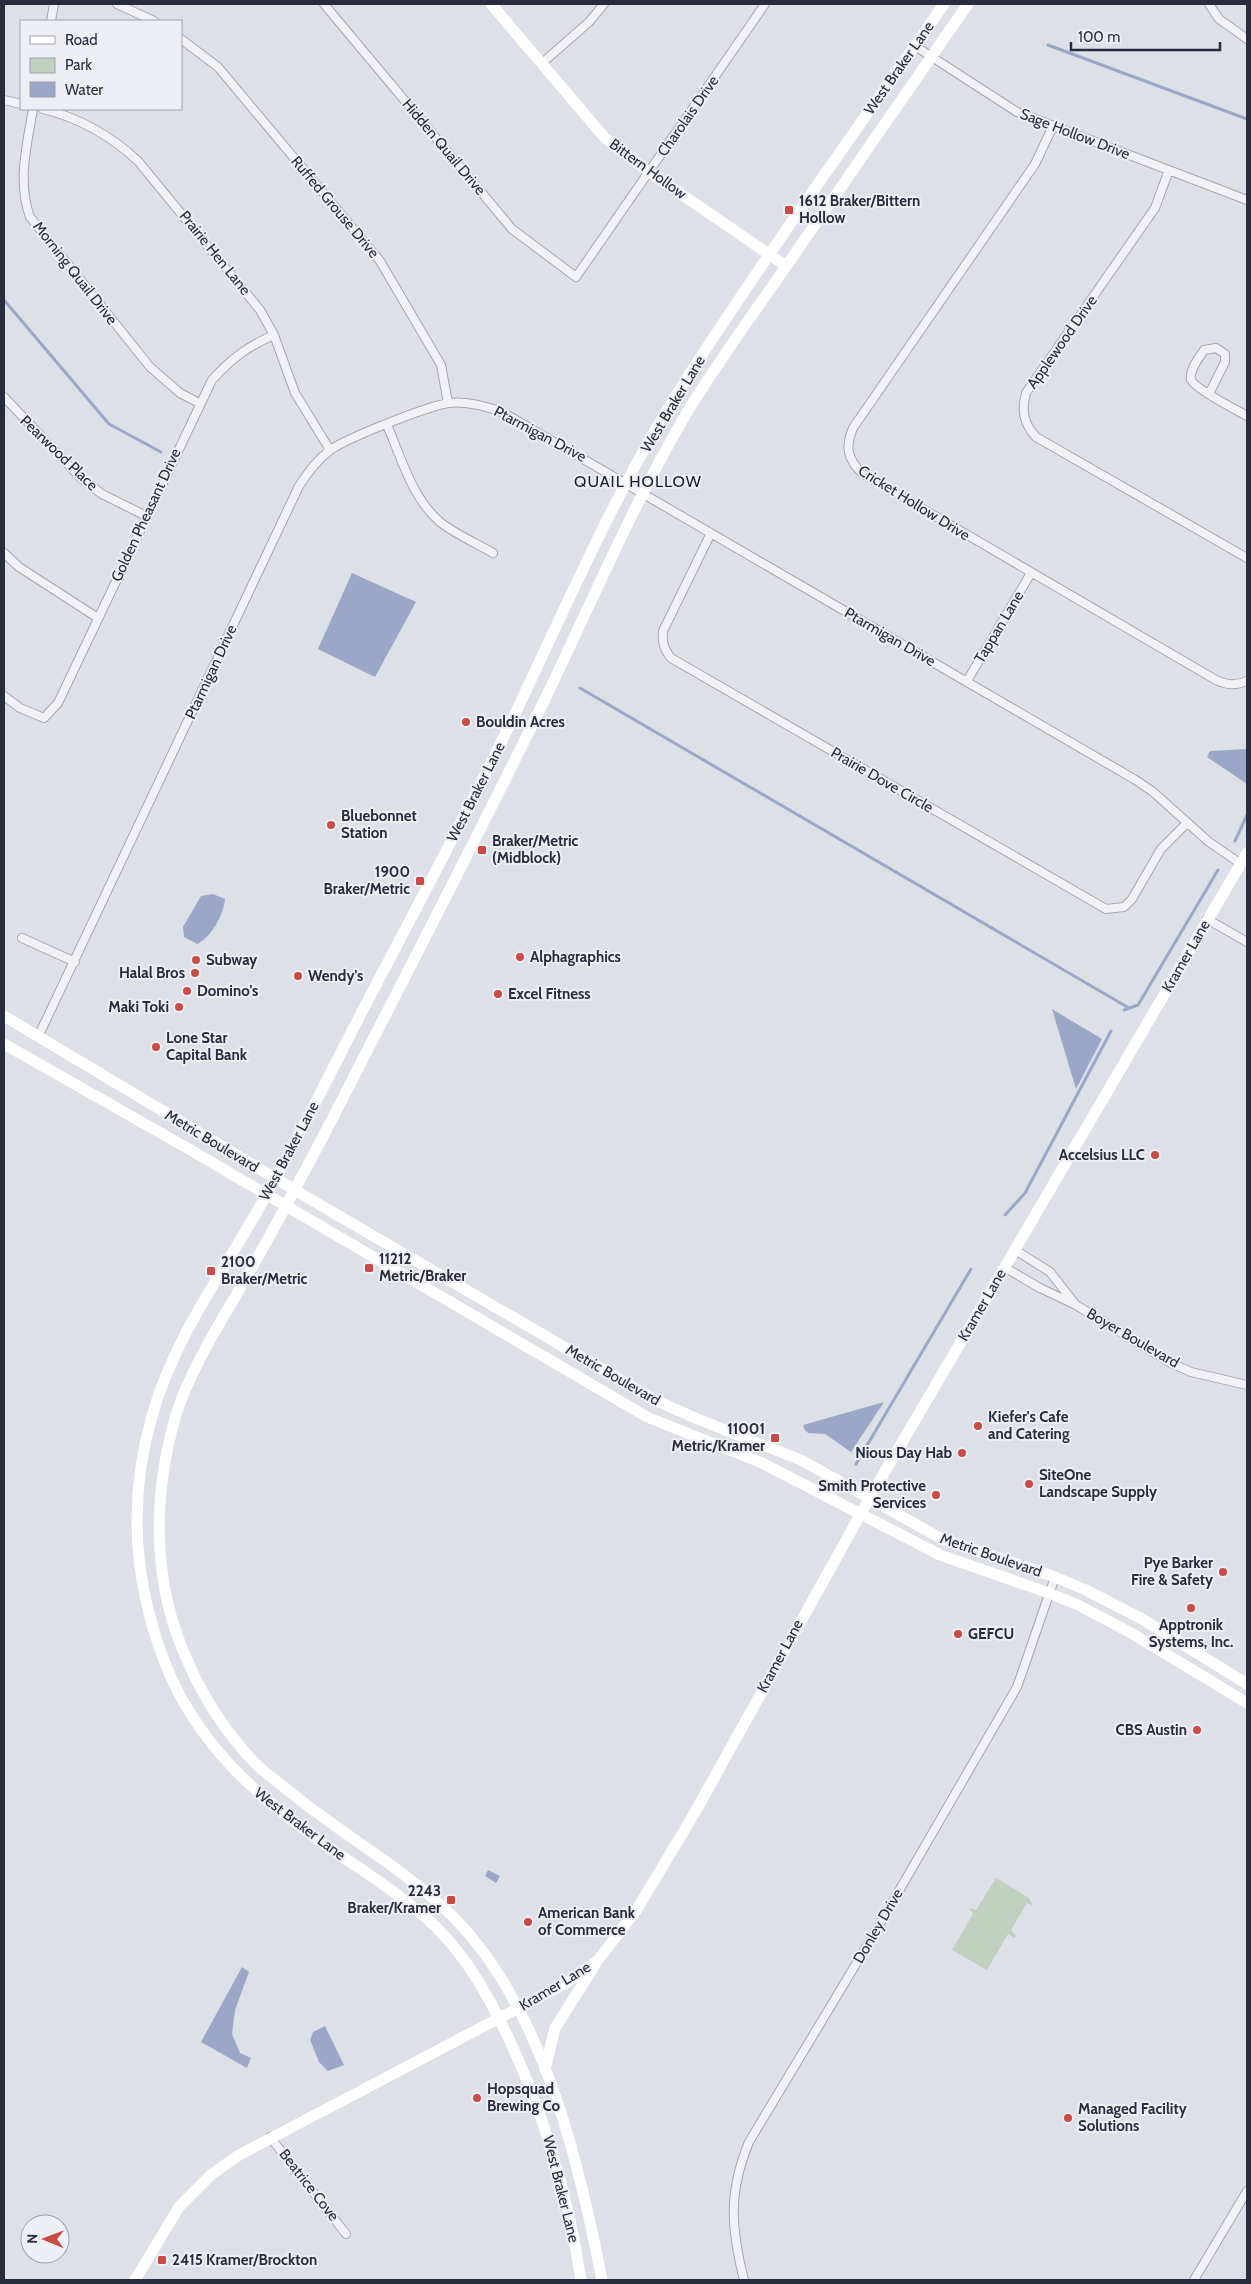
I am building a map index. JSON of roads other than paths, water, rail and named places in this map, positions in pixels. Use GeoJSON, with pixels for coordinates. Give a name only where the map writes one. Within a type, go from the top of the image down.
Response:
{"type":"FeatureCollection","features":[{"type":"Feature","properties":{"kind":"main road","name":"Bittern Hollow"},"geometry":{"type":"LineString","coordinates":[[491,4],[605,138],[649,172],[786,266]]}},
{"type":"Feature","properties":{"kind":"main road","name":"West Braker Lane"},"geometry":{"type":"LineString","coordinates":[[581,2280],[566,2200],[531,2086],[499,2020],[464,1959],[440,1932],[397,1894],[320,1841],[258,1795],[218,1753],[184,1706],[166,1666],[152,1627],[146,1602],[138,1548],[136,1505],[143,1450],[161,1386],[178,1348],[267,1195],[376,987],[478,789],[627,482],[688,376],[944,4]]}},
{"type":"Feature","properties":{"kind":"main road","name":"West Braker Lane"},"geometry":{"type":"LineString","coordinates":[[602,2280],[588,2205],[558,2103],[518,2009],[484,1954],[455,1919],[404,1875],[305,1804],[254,1762],[222,1721],[188,1663],[172,1620],[166,1595],[159,1545],[159,1497],[166,1457],[178,1409],[192,1376],[296,1190],[495,801],[644,494],[692,406],[786,266],[968,4]]}},
{"type":"Feature","properties":{"kind":"main road"},"geometry":{"type":"LineString","coordinates":[[478,789],[495,801]]}},
{"type":"Feature","properties":{"kind":"main road","name":"Kramer Lane"},"geometry":{"type":"LineString","coordinates":[[135,2280],[179,2207],[212,2174],[270,2137],[499,2020],[566,1983],[598,1960],[636,1912],[673,1851],[860,1514],[1247,853]]}},
{"type":"Feature","properties":{"kind":"main road"},"geometry":{"type":"LineString","coordinates":[[376,987],[393,1000]]}},
{"type":"Feature","properties":{"kind":"main road","name":"Metric Boulevard"},"geometry":{"type":"LineString","coordinates":[[4,1016],[275,1178],[653,1398],[695,1418],[801,1460],[942,1539],[1055,1577],[1142,1619],[1247,1684]]}},
{"type":"Feature","properties":{"kind":"main road","name":"Metric Boulevard"},"geometry":{"type":"LineString","coordinates":[[4,1044],[287,1206],[647,1417],[762,1463],[940,1555],[1049,1593],[1104,1618],[1247,1703]]}},
{"type":"Feature","properties":{"kind":"main road"},"geometry":{"type":"LineString","coordinates":[[560,1365],[570,1350]]}},
{"type":"Feature","properties":{"kind":"main road"},"geometry":{"type":"LineString","coordinates":[[146,1602],[166,1595]]}},
{"type":"Feature","properties":{"kind":"main road"},"geometry":{"type":"LineString","coordinates":[[152,1627],[172,1620]]}},
{"type":"Feature","properties":{"kind":"main road"},"geometry":{"type":"LineString","coordinates":[[320,1841],[330,1822]]}},
{"type":"Feature","properties":{"kind":"main road"},"geometry":{"type":"LineString","coordinates":[[545,2070],[555,2028],[598,1960]]}},
{"type":"Feature","properties":{"kind":"street"},"geometry":{"type":"LineString","coordinates":[[51,20],[54,4]]}},
{"type":"Feature","properties":{"kind":"street"},"geometry":{"type":"LineString","coordinates":[[117,4],[152,20]]}},
{"type":"Feature","properties":{"kind":"street","name":"Hidden Quail Drive"},"geometry":{"type":"LineString","coordinates":[[324,4],[512,229],[576,277]]}},
{"type":"Feature","properties":{"kind":"street"},"geometry":{"type":"LineString","coordinates":[[541,64],[589,22],[604,4]]}},
{"type":"Feature","properties":{"kind":"street","name":"Charolais Drive"},"geometry":{"type":"LineString","coordinates":[[576,277],[765,4]]}},
{"type":"Feature","properties":{"kind":"street"},"geometry":{"type":"LineString","coordinates":[[1209,4],[1219,18],[1247,39]]}},
{"type":"Feature","properties":{"kind":"street","name":"Ruffed Grouse Drive"},"geometry":{"type":"LineString","coordinates":[[182,40],[218,67],[380,261],[441,365],[448,403]]}},
{"type":"Feature","properties":{"kind":"street","name":"Sage Hollow Drive"},"geometry":{"type":"LineString","coordinates":[[915,46],[1017,112],[1247,200]]}},
{"type":"Feature","properties":{"kind":"street"},"geometry":{"type":"LineString","coordinates":[[4,100],[20,104]]}},
{"type":"Feature","properties":{"kind":"street","name":"Morning Quail Drive"},"geometry":{"type":"LineString","coordinates":[[33,110],[23,182],[25,202],[30,217],[150,367],[180,393],[199,403]]}},
{"type":"Feature","properties":{"kind":"street","name":"Prairie Hen Lane"},"geometry":{"type":"LineString","coordinates":[[46,110],[84,122],[123,147],[138,161],[244,288],[260,310],[274,335],[295,393],[330,450]]}},
{"type":"Feature","properties":{"kind":"street","name":"Cricket Hollow Drive"},"geometry":{"type":"LineString","coordinates":[[1052,126],[1035,164],[853,428],[848,442],[848,453],[853,464],[863,474],[1216,680],[1238,685],[1247,682]]}},
{"type":"Feature","properties":{"kind":"street","name":"Applewood Drive"},"geometry":{"type":"LineString","coordinates":[[1169,170],[1155,208],[1026,393],[1022,404],[1024,415],[1028,428],[1036,437],[1247,558]]}},
{"type":"Feature","properties":{"kind":"street","name":"Golden Pheasant Drive"},"geometry":{"type":"LineString","coordinates":[[4,696],[20,708],[44,718],[58,703],[199,403],[212,380],[230,360],[250,345],[274,335]]}},
{"type":"Feature","properties":{"kind":"street"},"geometry":{"type":"LineString","coordinates":[[1209,394],[1225,362],[1226,354],[1216,348],[1204,350],[1191,373],[1193,384],[1209,394],[1247,416]]}},
{"type":"Feature","properties":{"kind":"street","name":"Pearwood Place"},"geometry":{"type":"LineString","coordinates":[[4,397],[81,478],[102,494],[146,516]]}},
{"type":"Feature","properties":{"kind":"street","name":"Ptarmigan Drive"},"geometry":{"type":"LineString","coordinates":[[38,1038],[299,486],[311,467],[330,450],[387,424],[448,403],[484,405],[504,413],[627,482],[644,494],[1134,779],[1152,791],[1186,824],[1241,864]]}},
{"type":"Feature","properties":{"kind":"street"},"geometry":{"type":"LineString","coordinates":[[387,424],[413,486],[429,510],[440,522],[493,553]]}},
{"type":"Feature","properties":{"kind":"street","name":"Prairie Dove Circle"},"geometry":{"type":"LineString","coordinates":[[711,533],[663,631],[662,641],[665,650],[671,658],[1106,909],[1124,907],[1132,899],[1161,848],[1186,824]]}},
{"type":"Feature","properties":{"kind":"street"},"geometry":{"type":"LineString","coordinates":[[4,553],[26,572],[98,618]]}},
{"type":"Feature","properties":{"kind":"street","name":"Tappan Lane"},"geometry":{"type":"LineString","coordinates":[[967,681],[1031,573]]}},
{"type":"Feature","properties":{"kind":"street"},"geometry":{"type":"LineString","coordinates":[[1207,919],[1247,942]]}},
{"type":"Feature","properties":{"kind":"street"},"geometry":{"type":"LineString","coordinates":[[22,938],[75,962]]}},
{"type":"Feature","properties":{"kind":"street","name":"Boyer Boulevard"},"geometry":{"type":"LineString","coordinates":[[1014,1250],[1050,1272],[1076,1305]]}},
{"type":"Feature","properties":{"kind":"street","name":"Boyer Boulevard"},"geometry":{"type":"LineString","coordinates":[[1004,1268],[1076,1305],[1171,1363],[1191,1372],[1247,1385]]}},
{"type":"Feature","properties":{"kind":"street","name":"Donley Drive"},"geometry":{"type":"LineString","coordinates":[[744,2280],[733,2226],[732,2205],[736,2179],[749,2142],[874,1934],[1017,1687],[1028,1661],[1055,1577]]}},
{"type":"Feature","properties":{"kind":"street","name":"Beatrice Cove"},"geometry":{"type":"LineString","coordinates":[[270,2137],[346,2234]]}},
{"type":"Feature","properties":{"kind":"street"},"geometry":{"type":"LineString","coordinates":[[1194,2280],[1247,2192]]}},
{"type":"Feature","properties":{"kind":"water"},"geometry":{"type":"Polygon","coordinates":[[[352,573],[416,602],[375,677],[318,649],[352,573]]]}},
{"type":"Feature","properties":{"kind":"water"},"geometry":{"type":"Polygon","coordinates":[[[1247,749],[1247,784],[1207,757],[1210,751],[1247,749]]]}},
{"type":"Feature","properties":{"kind":"water"},"geometry":{"type":"Polygon","coordinates":[[[213,894],[225,899],[222,912],[212,931],[197,944],[184,937],[183,927],[201,896],[213,894]]]}},
{"type":"Feature","properties":{"kind":"water"},"geometry":{"type":"Polygon","coordinates":[[[1052,1009],[1102,1039],[1076,1089],[1052,1009]]]}},
{"type":"Feature","properties":{"kind":"water"},"geometry":{"type":"Polygon","coordinates":[[[884,1402],[851,1452],[825,1434],[808,1433],[804,1429],[803,1425],[884,1402]]]}},
{"type":"Feature","properties":{"kind":"water"},"geometry":{"type":"Polygon","coordinates":[[[488,1870],[500,1876],[496,1883],[485,1876],[488,1870]]]}},
{"type":"Feature","properties":{"kind":"water"},"geometry":{"type":"Polygon","coordinates":[[[242,1967],[249,1972],[235,2010],[232,2034],[240,2053],[251,2058],[247,2068],[201,2042],[242,1967]]]}},
{"type":"Feature","properties":{"kind":"water"},"geometry":{"type":"Polygon","coordinates":[[[325,2026],[344,2065],[328,2071],[319,2062],[310,2040],[313,2032],[325,2026]]]}},
{"type":"Feature","properties":{"kind":"waterway"},"geometry":{"type":"LineString","coordinates":[[1048,45],[1247,119]]}},
{"type":"Feature","properties":{"kind":"waterway"},"geometry":{"type":"LineString","coordinates":[[4,300],[109,424],[161,452]]}},
{"type":"Feature","properties":{"kind":"waterway"},"geometry":{"type":"LineString","coordinates":[[580,688],[1129,1008]]}},
{"type":"Feature","properties":{"kind":"waterway"},"geometry":{"type":"LineString","coordinates":[[1235,841],[1247,815]]}},
{"type":"Feature","properties":{"kind":"waterway"},"geometry":{"type":"LineString","coordinates":[[1124,1010],[1138,1005],[1218,870]]}},
{"type":"Feature","properties":{"kind":"waterway"},"geometry":{"type":"LineString","coordinates":[[1005,1215],[1025,1193],[1111,1031]]}},
{"type":"Feature","properties":{"kind":"waterway"},"geometry":{"type":"LineString","coordinates":[[856,1464],[971,1269]]}},
{"type":"Feature","properties":{"kind":"place","name":"1612 Braker/Bittern Hollow"},"geometry":{"type":"Point","coordinates":[789,210]}},
{"type":"Feature","properties":{"kind":"place","name":"Bouldin Acres"},"geometry":{"type":"Point","coordinates":[466,722]}},
{"type":"Feature","properties":{"kind":"place","name":"Bluebonnet Station"},"geometry":{"type":"Point","coordinates":[331,825]}},
{"type":"Feature","properties":{"kind":"place","name":"Braker/Metric (Midblock)"},"geometry":{"type":"Point","coordinates":[482,850]}},
{"type":"Feature","properties":{"kind":"place","name":"1900 Braker/Metric"},"geometry":{"type":"Point","coordinates":[420,881]}},
{"type":"Feature","properties":{"kind":"place","name":"Alphagraphics"},"geometry":{"type":"Point","coordinates":[520,957]}},
{"type":"Feature","properties":{"kind":"place","name":"Subway"},"geometry":{"type":"Point","coordinates":[196,960]}},
{"type":"Feature","properties":{"kind":"place","name":"Halal Bros"},"geometry":{"type":"Point","coordinates":[195,973]}},
{"type":"Feature","properties":{"kind":"place","name":"Wendy's"},"geometry":{"type":"Point","coordinates":[298,976]}},
{"type":"Feature","properties":{"kind":"place","name":"Domino's"},"geometry":{"type":"Point","coordinates":[187,991]}},
{"type":"Feature","properties":{"kind":"place","name":"Excel Fitness"},"geometry":{"type":"Point","coordinates":[498,994]}},
{"type":"Feature","properties":{"kind":"place","name":"Maki Toki"},"geometry":{"type":"Point","coordinates":[179,1007]}},
{"type":"Feature","properties":{"kind":"place","name":"Lone Star Capital Bank"},"geometry":{"type":"Point","coordinates":[156,1047]}},
{"type":"Feature","properties":{"kind":"place","name":"Accelsius LLC"},"geometry":{"type":"Point","coordinates":[1155,1155]}},
{"type":"Feature","properties":{"kind":"place","name":"11212 Metric/Braker"},"geometry":{"type":"Point","coordinates":[369,1268]}},
{"type":"Feature","properties":{"kind":"place","name":"2100 Braker/Metric"},"geometry":{"type":"Point","coordinates":[211,1271]}},
{"type":"Feature","properties":{"kind":"place","name":"Kiefer's Cafe and Catering"},"geometry":{"type":"Point","coordinates":[978,1426]}},
{"type":"Feature","properties":{"kind":"place","name":"11001 Metric/Kramer"},"geometry":{"type":"Point","coordinates":[775,1438]}},
{"type":"Feature","properties":{"kind":"place","name":"Nious Day Hab"},"geometry":{"type":"Point","coordinates":[962,1453]}},
{"type":"Feature","properties":{"kind":"place","name":"SiteOne Landscape Supply"},"geometry":{"type":"Point","coordinates":[1029,1484]}},
{"type":"Feature","properties":{"kind":"place","name":"Smith Protective Services"},"geometry":{"type":"Point","coordinates":[936,1495]}},
{"type":"Feature","properties":{"kind":"place","name":"Pye Barker Fire & Safety"},"geometry":{"type":"Point","coordinates":[1223,1572]}},
{"type":"Feature","properties":{"kind":"place","name":"Apptronik Systems, Inc."},"geometry":{"type":"Point","coordinates":[1191,1608]}},
{"type":"Feature","properties":{"kind":"place","name":"GEFCU"},"geometry":{"type":"Point","coordinates":[958,1634]}},
{"type":"Feature","properties":{"kind":"place","name":"CBS Austin"},"geometry":{"type":"Point","coordinates":[1197,1730]}},
{"type":"Feature","properties":{"kind":"place","name":"2243 Braker/Kramer"},"geometry":{"type":"Point","coordinates":[451,1900]}},
{"type":"Feature","properties":{"kind":"place","name":"American Bank of Commerce"},"geometry":{"type":"Point","coordinates":[528,1922]}},
{"type":"Feature","properties":{"kind":"place","name":"Hopsquad Brewing Co"},"geometry":{"type":"Point","coordinates":[477,2098]}},
{"type":"Feature","properties":{"kind":"place","name":"Managed Facility Solutions"},"geometry":{"type":"Point","coordinates":[1068,2118]}},
{"type":"Feature","properties":{"kind":"place","name":"2415 Kramer/Brockton"},"geometry":{"type":"Point","coordinates":[162,2260]}},
{"type":"Feature","properties":{"kind":"district","name":"QUAIL HOLLOW"},"geometry":{"type":"Point","coordinates":[638,481]}}]}
